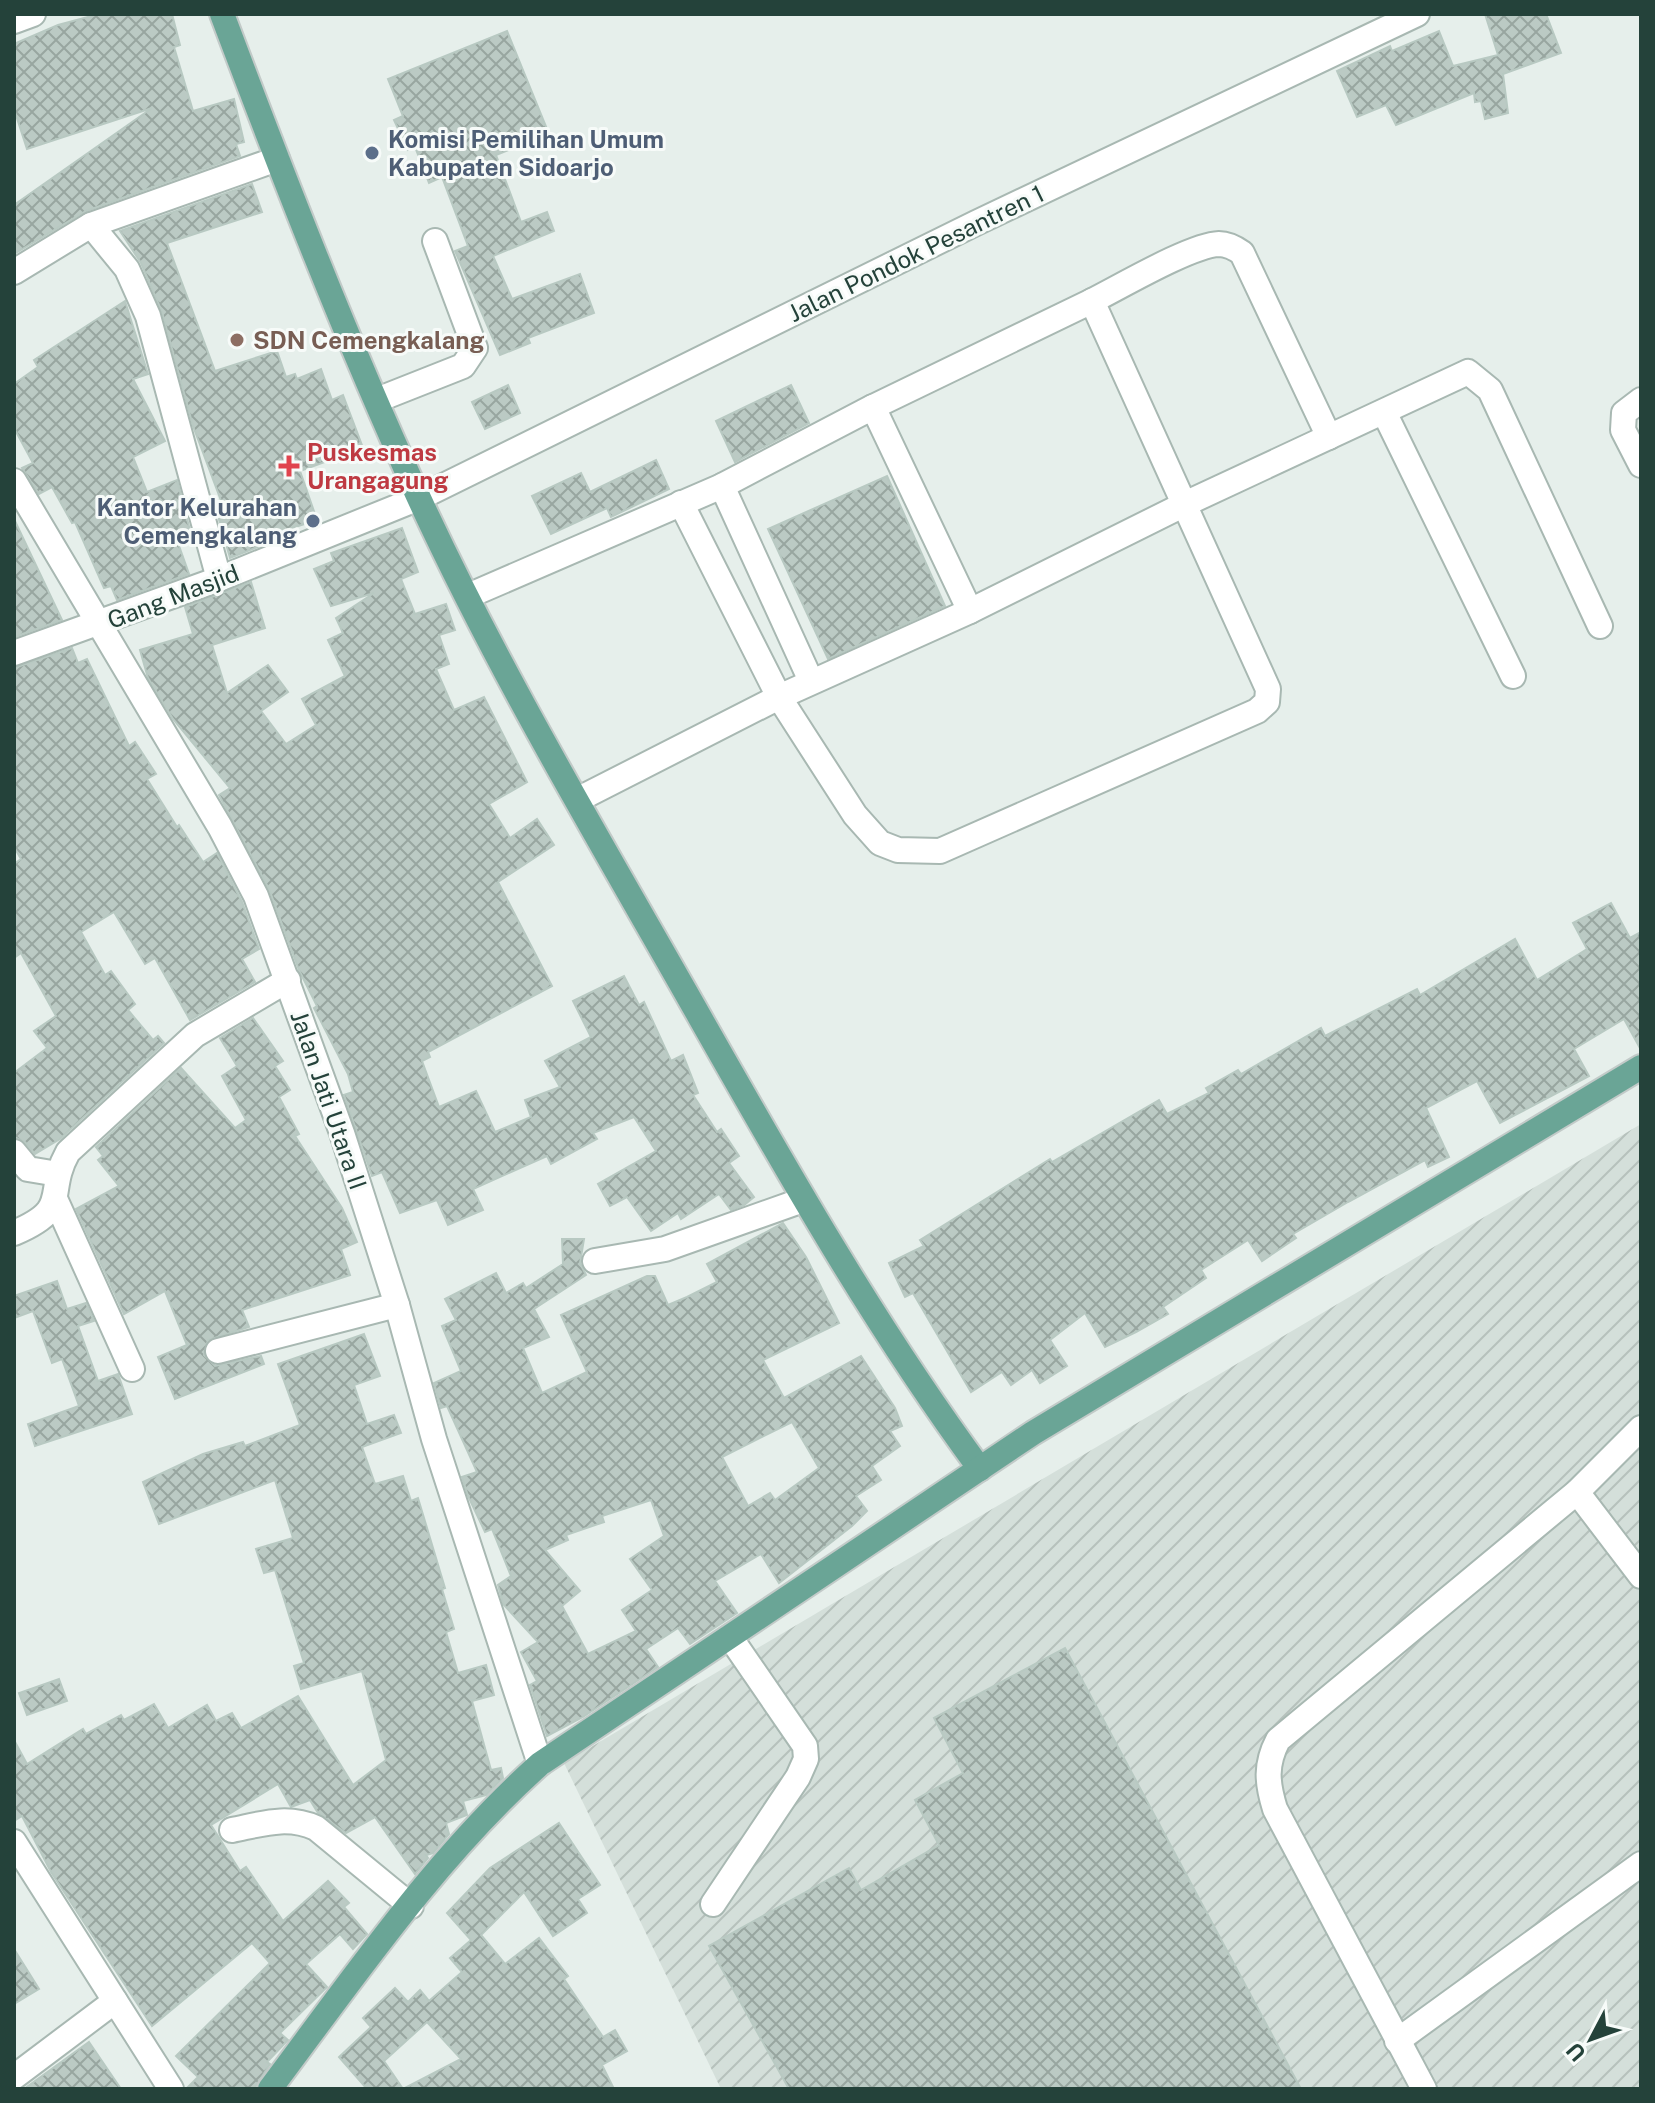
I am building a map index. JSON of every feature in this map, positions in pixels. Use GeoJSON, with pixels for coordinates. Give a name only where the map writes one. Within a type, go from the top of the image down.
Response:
{"type":"FeatureCollection","features":[{"type":"Feature","properties":{"kind":"main road"},"geometry":{"type":"LineString","coordinates":[[222,14],[277,159],[377,400],[419,498],[468,596],[577,800],[803,1200],[916,1382],[980,1469]]}},
{"type":"Feature","properties":{"kind":"main road"},"geometry":{"type":"LineString","coordinates":[[270,2089],[411,1906],[500,1800],[540,1764],[1060,1417],[1639,1073]]}},
{"type":"Feature","properties":{"kind":"street"},"geometry":{"type":"LineString","coordinates":[[14,21],[33,14]]}},
{"type":"Feature","properties":{"kind":"street","name":"Jalan Pondok Pesantren 1"},"geometry":{"type":"LineString","coordinates":[[419,498],[976,223],[1417,14]]}},
{"type":"Feature","properties":{"kind":"street"},"geometry":{"type":"LineString","coordinates":[[14,272],[91,225],[277,159]]}},
{"type":"Feature","properties":{"kind":"street"},"geometry":{"type":"LineString","coordinates":[[91,225],[127,269],[148,316],[219,579]]}},
{"type":"Feature","properties":{"kind":"street"},"geometry":{"type":"LineString","coordinates":[[377,400],[463,366],[475,348],[435,241]]}},
{"type":"Feature","properties":{"kind":"street"},"geometry":{"type":"LineString","coordinates":[[468,596],[722,486],[873,407],[1196,251],[1218,244],[1233,247],[1242,253],[1329,437]]}},
{"type":"Feature","properties":{"kind":"street"},"geometry":{"type":"LineString","coordinates":[[681,503],[779,697],[855,815],[880,843],[898,850],[940,851],[1257,711],[1267,702],[1268,689],[1092,301]]}},
{"type":"Feature","properties":{"kind":"street"},"geometry":{"type":"LineString","coordinates":[[577,800],[811,681],[970,611],[1185,504],[1468,372],[1490,390],[1600,626]]}},
{"type":"Feature","properties":{"kind":"street"},"geometry":{"type":"LineString","coordinates":[[1641,400],[1624,413],[1623,430],[1641,465]]}},
{"type":"Feature","properties":{"kind":"street"},"geometry":{"type":"LineString","coordinates":[[873,407],[970,611]]}},
{"type":"Feature","properties":{"kind":"street"},"geometry":{"type":"LineString","coordinates":[[1384,412],[1513,676]]}},
{"type":"Feature","properties":{"kind":"street","name":"Jalan Jati Utara II"},"geometry":{"type":"LineString","coordinates":[[14,481],[243,867],[288,980],[342,1133],[397,1305],[434,1439],[540,1764]]}},
{"type":"Feature","properties":{"kind":"street"},"geometry":{"type":"LineString","coordinates":[[722,486],[811,681]]}},
{"type":"Feature","properties":{"kind":"street","name":"Gang Masjid"},"geometry":{"type":"LineString","coordinates":[[14,653],[100,624],[189,587],[219,579],[419,498]]}},
{"type":"Feature","properties":{"kind":"street"},"geometry":{"type":"LineString","coordinates":[[132,1369],[56,1201],[58,1174],[68,1152],[195,1035],[288,980]]}},
{"type":"Feature","properties":{"kind":"street"},"geometry":{"type":"LineString","coordinates":[[14,1152],[28,1169],[58,1174]]}},
{"type":"Feature","properties":{"kind":"street"},"geometry":{"type":"LineString","coordinates":[[595,1261],[665,1249],[803,1200]]}},
{"type":"Feature","properties":{"kind":"street"},"geometry":{"type":"LineString","coordinates":[[14,1233],[39,1222],[56,1201]]}},
{"type":"Feature","properties":{"kind":"street"},"geometry":{"type":"LineString","coordinates":[[218,1351],[397,1305]]}},
{"type":"Feature","properties":{"kind":"street"},"geometry":{"type":"LineString","coordinates":[[1424,2089],[1275,1809],[1267,1783],[1269,1758],[1278,1740],[1577,1492],[1641,1428]]}},
{"type":"Feature","properties":{"kind":"street"},"geometry":{"type":"LineString","coordinates":[[1577,1492],[1641,1576]]}},
{"type":"Feature","properties":{"kind":"street"},"geometry":{"type":"LineString","coordinates":[[713,1904],[798,1777],[807,1754],[805,1746],[730,1637]]}},
{"type":"Feature","properties":{"kind":"street"},"geometry":{"type":"LineString","coordinates":[[232,1830],[285,1819],[303,1822],[316,1828],[411,1906]]}},
{"type":"Feature","properties":{"kind":"street"},"geometry":{"type":"LineString","coordinates":[[14,1842],[171,2089]]}},
{"type":"Feature","properties":{"kind":"street"},"geometry":{"type":"LineString","coordinates":[[1397,2041],[1641,1864]]}},
{"type":"Feature","properties":{"kind":"street"},"geometry":{"type":"LineString","coordinates":[[14,2077],[115,2001]]}},
{"type":"Feature","properties":{"kind":"shaded area"},"geometry":{"type":"Polygon","coordinates":[[[1641,1124],[1641,2089],[721,2089],[564,1763],[1641,1124]]]}},
{"type":"Feature","properties":{"kind":"building"},"geometry":{"type":"Polygon","coordinates":[[[99,14],[172,14],[180,45],[174,47],[193,111],[234,99],[244,142],[236,144],[240,156],[86,211],[14,254],[14,205],[152,108],[27,149],[14,109],[14,44],[58,25],[99,14]]]}},
{"type":"Feature","properties":{"kind":"building"},"geometry":{"type":"Polygon","coordinates":[[[1485,14],[1546,14],[1561,53],[1503,74],[1508,113],[1485,119],[1481,101],[1475,102],[1474,93],[1396,125],[1386,105],[1357,117],[1337,71],[1390,46],[1392,51],[1439,31],[1453,66],[1498,55],[1485,14]]]}},
{"type":"Feature","properties":{"kind":"building"},"geometry":{"type":"Polygon","coordinates":[[[507,31],[549,134],[496,155],[521,222],[547,212],[554,231],[493,256],[512,299],[580,274],[594,313],[528,338],[530,343],[500,355],[455,251],[468,246],[442,177],[429,183],[415,147],[408,150],[394,120],[403,116],[388,79],[507,31]]]}},
{"type":"Feature","properties":{"kind":"building"},"geometry":{"type":"Polygon","coordinates":[[[252,184],[262,212],[167,243],[215,371],[277,351],[286,377],[295,374],[297,379],[321,369],[332,400],[343,395],[363,448],[300,471],[317,520],[273,534],[275,540],[230,558],[216,509],[223,506],[193,426],[162,312],[141,263],[120,231],[252,184]]]}},
{"type":"Feature","properties":{"kind":"building"},"geometry":{"type":"Polygon","coordinates":[[[125,301],[148,374],[133,379],[165,441],[133,457],[147,492],[177,480],[192,538],[178,543],[189,574],[117,600],[111,586],[104,588],[75,522],[72,523],[52,487],[39,494],[22,468],[33,463],[14,428],[14,384],[38,367],[34,360],[125,301]]]}},
{"type":"Feature","properties":{"kind":"building"},"geometry":{"type":"Polygon","coordinates":[[[508,385],[520,413],[485,429],[472,402],[508,385]]]}},
{"type":"Feature","properties":{"kind":"building"},"geometry":{"type":"Polygon","coordinates":[[[791,385],[809,423],[735,462],[716,421],[791,385]]]}},
{"type":"Feature","properties":{"kind":"building"},"geometry":{"type":"Polygon","coordinates":[[[656,460],[669,489],[611,517],[607,508],[551,534],[532,496],[581,473],[590,492],[656,460]]]}},
{"type":"Feature","properties":{"kind":"building"},"geometry":{"type":"Polygon","coordinates":[[[887,476],[945,606],[828,659],[768,529],[887,476]]]}},
{"type":"Feature","properties":{"kind":"building"},"geometry":{"type":"Polygon","coordinates":[[[14,519],[62,620],[14,637],[14,519]]]}},
{"type":"Feature","properties":{"kind":"building"},"geometry":{"type":"Polygon","coordinates":[[[402,528],[418,572],[401,579],[415,614],[446,604],[455,630],[439,635],[449,664],[436,669],[454,710],[484,697],[527,782],[489,804],[510,838],[537,819],[554,845],[498,882],[552,986],[428,1052],[430,1057],[422,1061],[439,1107],[476,1091],[495,1132],[531,1117],[525,1100],[560,1087],[545,1061],[591,1037],[573,1001],[624,976],[639,1005],[644,1002],[671,1061],[683,1055],[698,1093],[693,1095],[717,1132],[721,1129],[739,1156],[729,1163],[754,1197],[744,1205],[731,1210],[719,1194],[681,1219],[678,1213],[651,1231],[627,1197],[610,1206],[598,1184],[656,1151],[634,1117],[593,1133],[597,1139],[551,1164],[547,1156],[473,1189],[483,1210],[448,1225],[437,1200],[400,1213],[382,1172],[372,1176],[344,1095],[353,1092],[348,1074],[314,1008],[317,1006],[299,970],[269,889],[219,795],[230,788],[173,719],[148,678],[140,650],[193,634],[185,607],[251,582],[265,628],[212,645],[227,693],[268,665],[288,692],[261,711],[286,744],[316,725],[302,699],[345,676],[328,640],[343,633],[336,618],[374,593],[331,606],[314,569],[334,561],[331,553],[402,528]]]}},
{"type":"Feature","properties":{"kind":"building"},"geometry":{"type":"Polygon","coordinates":[[[72,648],[78,663],[87,659],[129,746],[135,742],[156,774],[147,779],[177,827],[179,825],[203,862],[217,853],[242,902],[259,949],[242,959],[255,982],[190,1020],[155,958],[145,964],[114,912],[81,932],[105,975],[111,971],[135,1004],[128,1010],[153,1040],[158,1036],[164,1043],[60,1139],[35,1154],[25,1142],[14,1137],[14,1073],[47,1048],[34,1031],[56,1016],[21,953],[14,958],[14,864],[21,859],[14,847],[14,668],[72,648]]]}},
{"type":"Feature","properties":{"kind":"building"},"geometry":{"type":"Polygon","coordinates":[[[1611,903],[1630,938],[1641,932],[1641,1050],[1624,1019],[1574,1049],[1589,1076],[1500,1123],[1477,1081],[1426,1108],[1449,1157],[1428,1167],[1425,1160],[1348,1202],[1293,1234],[1296,1238],[1262,1261],[1248,1240],[1201,1270],[1206,1278],[1163,1307],[1168,1314],[1136,1332],[1105,1347],[1085,1313],[1050,1340],[1067,1366],[1040,1383],[1032,1370],[1011,1385],[1002,1372],[971,1392],[913,1293],[905,1297],[889,1263],[924,1246],[920,1240],[1050,1159],[1052,1162],[1159,1100],[1167,1114],[1209,1093],[1206,1088],[1238,1070],[1241,1074],[1321,1028],[1325,1036],[1417,989],[1420,995],[1515,939],[1537,980],[1587,949],[1573,923],[1611,903]]]}},
{"type":"Feature","properties":{"kind":"building"},"geometry":{"type":"Polygon","coordinates":[[[253,1018],[283,1061],[275,1066],[290,1090],[279,1097],[299,1134],[295,1136],[342,1208],[357,1242],[341,1249],[350,1275],[242,1310],[249,1327],[208,1340],[204,1355],[215,1366],[261,1356],[264,1364],[175,1399],[158,1357],[187,1345],[165,1291],[124,1314],[76,1209],[119,1186],[98,1160],[103,1156],[96,1147],[181,1068],[235,1128],[246,1120],[222,1076],[237,1066],[220,1038],[253,1018]]]}},
{"type":"Feature","properties":{"kind":"building"},"geometry":{"type":"Polygon","coordinates":[[[783,1223],[806,1257],[839,1323],[763,1360],[784,1398],[861,1356],[895,1408],[902,1426],[890,1431],[900,1446],[872,1466],[881,1480],[856,1496],[867,1511],[852,1526],[779,1583],[761,1554],[715,1581],[737,1613],[690,1644],[678,1628],[646,1649],[658,1667],[583,1717],[547,1736],[530,1685],[537,1681],[521,1652],[538,1642],[503,1604],[498,1585],[511,1576],[492,1529],[485,1532],[468,1496],[462,1477],[477,1472],[447,1406],[441,1408],[434,1383],[461,1371],[442,1326],[456,1320],[445,1299],[496,1273],[506,1293],[523,1283],[526,1288],[563,1264],[562,1239],[584,1239],[580,1263],[586,1275],[534,1309],[549,1337],[523,1348],[542,1393],[587,1372],[561,1315],[647,1276],[655,1276],[668,1305],[717,1282],[707,1264],[783,1223]],[[792,1422],[722,1457],[748,1506],[770,1493],[775,1500],[819,1468],[792,1422]],[[651,1500],[602,1516],[604,1522],[566,1535],[568,1540],[545,1550],[580,1591],[562,1606],[588,1654],[636,1631],[622,1610],[652,1590],[630,1559],[664,1536],[651,1500]]]}},
{"type":"Feature","properties":{"kind":"building"},"geometry":{"type":"Polygon","coordinates":[[[57,1281],[67,1309],[86,1303],[94,1321],[78,1326],[98,1381],[118,1374],[132,1414],[35,1446],[28,1424],[79,1406],[62,1359],[52,1363],[33,1311],[14,1318],[14,1296],[57,1281]]]}},
{"type":"Feature","properties":{"kind":"building"},"geometry":{"type":"Polygon","coordinates":[[[364,1334],[380,1376],[354,1385],[367,1424],[394,1415],[401,1433],[362,1447],[375,1484],[403,1476],[411,1501],[418,1498],[445,1588],[442,1589],[454,1629],[446,1632],[458,1673],[486,1665],[494,1695],[472,1701],[491,1770],[501,1768],[503,1778],[486,1795],[463,1801],[467,1815],[446,1823],[449,1834],[433,1853],[426,1855],[428,1858],[415,1874],[375,1817],[346,1833],[318,1813],[310,1800],[291,1807],[278,1784],[211,1825],[240,1871],[246,1867],[283,1921],[328,1881],[349,1903],[344,1907],[367,1934],[353,1949],[340,1934],[306,1964],[327,1987],[280,2033],[288,2040],[267,2062],[270,2064],[254,2089],[186,2089],[198,2077],[176,2056],[270,1963],[252,1943],[152,2026],[51,1872],[22,1816],[14,1821],[14,1740],[27,1764],[83,1729],[86,1734],[121,1715],[124,1720],[154,1704],[168,1728],[207,1705],[216,1721],[232,1713],[241,1728],[298,1696],[353,1785],[386,1760],[362,1671],[301,1689],[294,1666],[304,1663],[275,1570],[264,1573],[256,1549],[293,1538],[275,1480],[159,1524],[143,1482],[203,1454],[243,1442],[245,1446],[300,1425],[278,1364],[364,1334]]]}},
{"type":"Feature","properties":{"kind":"building"},"geometry":{"type":"Polygon","coordinates":[[[1065,1648],[1301,2089],[789,2089],[709,1946],[849,1868],[861,1890],[939,1845],[915,1800],[963,1773],[934,1718],[1065,1648]]]}},
{"type":"Feature","properties":{"kind":"building"},"geometry":{"type":"Polygon","coordinates":[[[59,1679],[67,1701],[27,1715],[19,1693],[59,1679]]]}},
{"type":"Feature","properties":{"kind":"building"},"geometry":{"type":"Polygon","coordinates":[[[559,1823],[600,1885],[578,1899],[587,1913],[553,1936],[524,1892],[481,1935],[505,1964],[539,1938],[568,1976],[564,1979],[603,2037],[615,2030],[627,2051],[602,2065],[614,2089],[367,2089],[339,2057],[371,2027],[363,2018],[395,1988],[408,2002],[420,1990],[429,2001],[462,1972],[450,1958],[471,1940],[447,1913],[490,1868],[559,1823]],[[427,2022],[384,2061],[403,2089],[461,2059],[427,2022]]]}},
{"type":"Feature","properties":{"kind":"building"},"geometry":{"type":"Polygon","coordinates":[[[14,1949],[39,1989],[14,2004],[14,1949]]]}},
{"type":"Feature","properties":{"kind":"building"},"geometry":{"type":"Polygon","coordinates":[[[89,2042],[121,2089],[24,2089],[89,2042]]]}},
{"type":"Feature","properties":{"kind":"place","name":"Komisi Pemilihan Umum Kabupaten Sidoarjo"},"geometry":{"type":"Point","coordinates":[372,153]}},
{"type":"Feature","properties":{"kind":"place","name":"SDN Cemengkalang"},"geometry":{"type":"Point","coordinates":[237,340]}},
{"type":"Feature","properties":{"kind":"place","name":"Puskesmas Urangagung"},"geometry":{"type":"Point","coordinates":[289,466]}},
{"type":"Feature","properties":{"kind":"place","name":"Kantor Kelurahan Cemengkalang"},"geometry":{"type":"Point","coordinates":[313,521]}}]}
